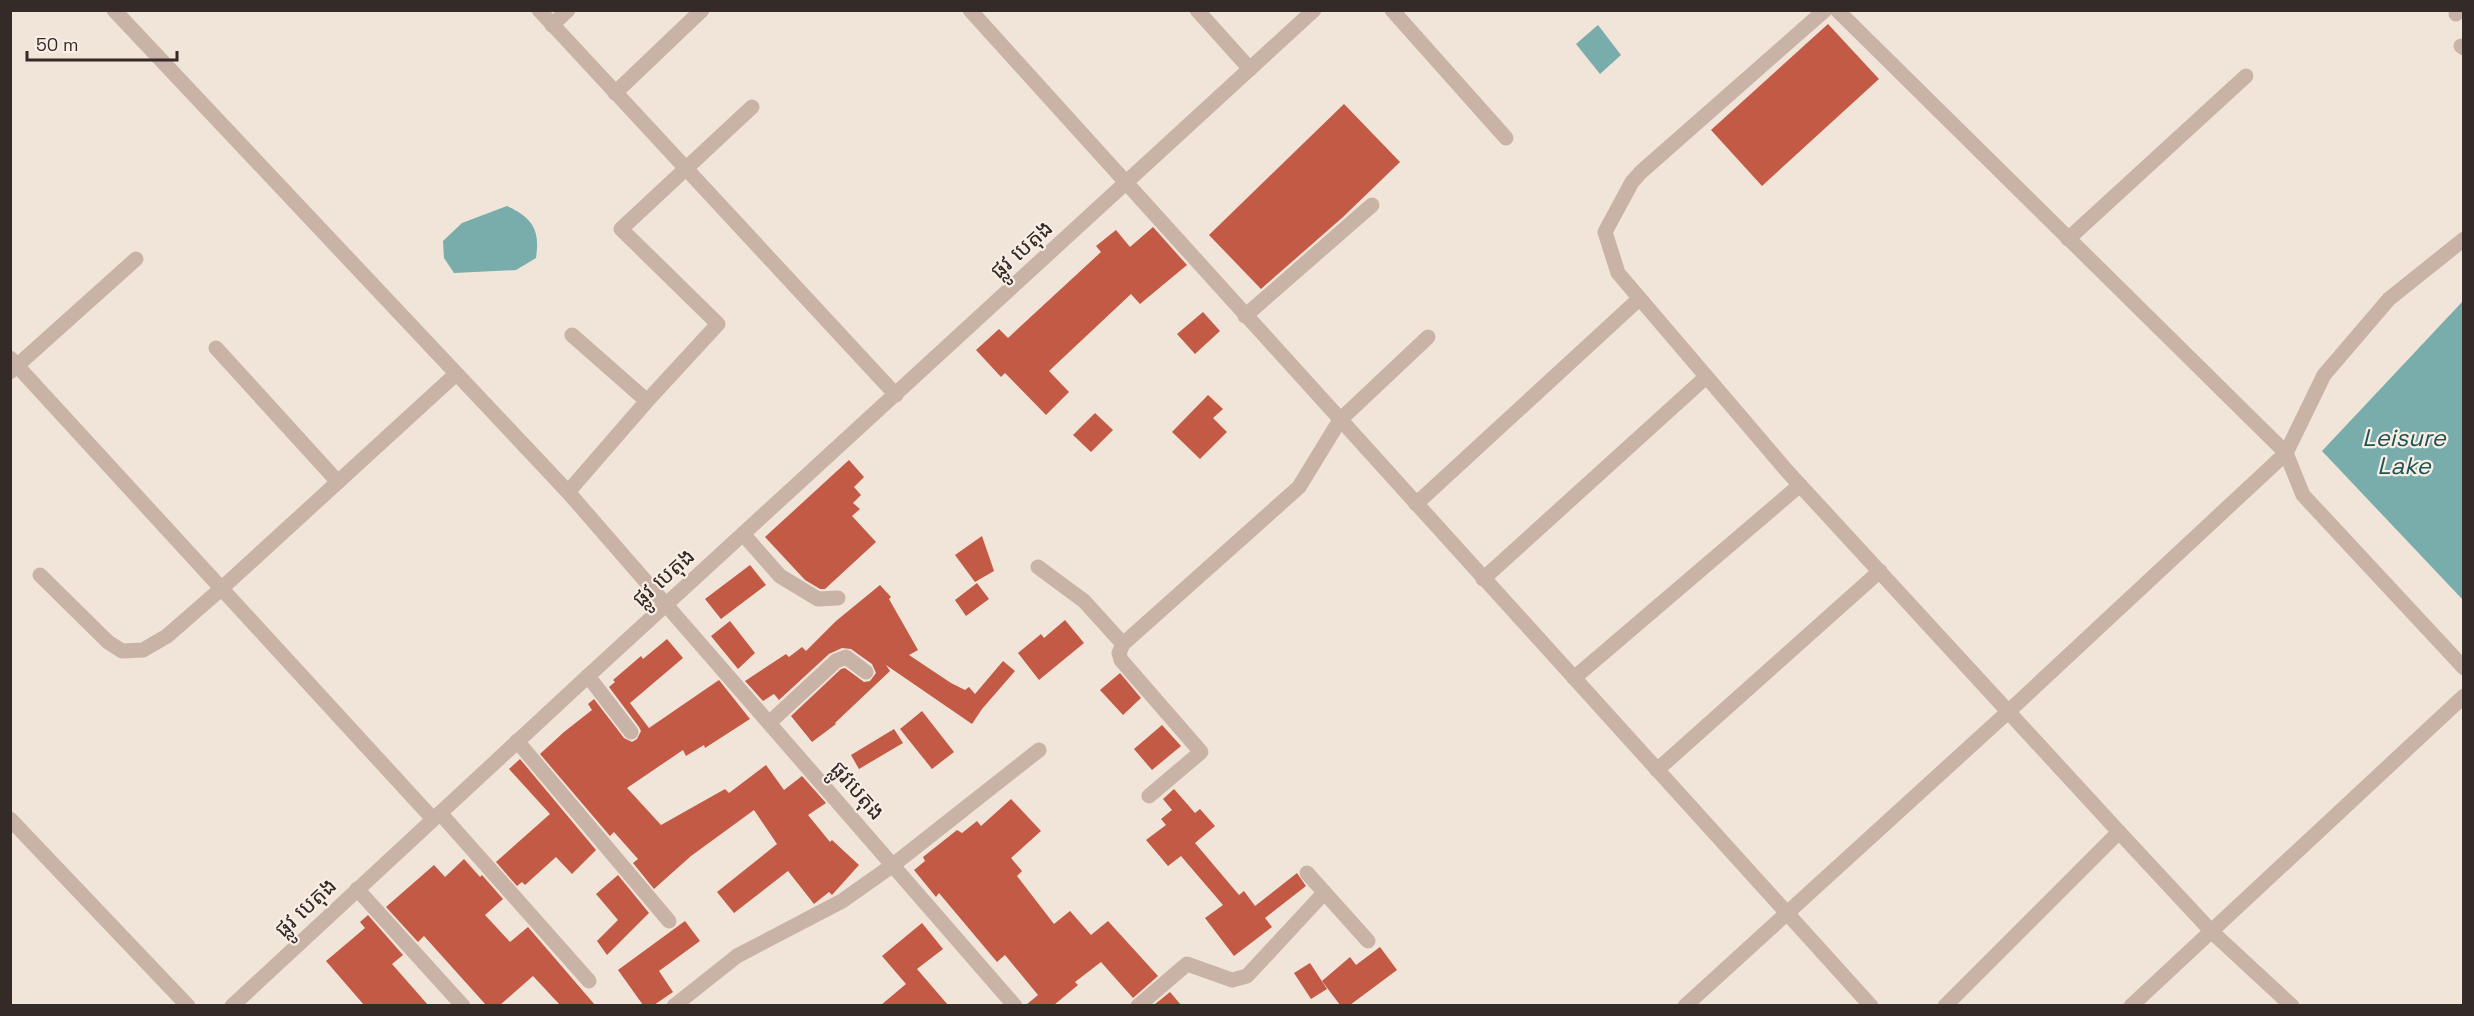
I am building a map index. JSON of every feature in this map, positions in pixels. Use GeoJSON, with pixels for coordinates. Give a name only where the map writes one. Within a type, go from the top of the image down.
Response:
{"type":"FeatureCollection","features":[{"type":"Feature","properties":{"kind":"street","name":"ផ្លូវបេតុង"},"geometry":{"type":"LineString","coordinates":[[114,10],[568,492],[1015,1005]]}},
{"type":"Feature","properties":{"kind":"street"},"geometry":{"type":"LineString","coordinates":[[539,10],[896,395]]}},
{"type":"Feature","properties":{"kind":"street"},"geometry":{"type":"LineString","coordinates":[[552,25],[568,10]]}},
{"type":"Feature","properties":{"kind":"street"},"geometry":{"type":"LineString","coordinates":[[615,93],[702,10]]}},
{"type":"Feature","properties":{"kind":"street"},"geometry":{"type":"LineString","coordinates":[[970,10],[1871,1005]]}},
{"type":"Feature","properties":{"kind":"street"},"geometry":{"type":"LineString","coordinates":[[1197,10],[1250,69]]}},
{"type":"Feature","properties":{"kind":"street","name":"ផ្លូវ បេតុង"},"geometry":{"type":"LineString","coordinates":[[232,1005],[1314,10]]}},
{"type":"Feature","properties":{"kind":"street"},"geometry":{"type":"LineString","coordinates":[[1392,10],[1506,138]]}},
{"type":"Feature","properties":{"kind":"street"},"geometry":{"type":"LineString","coordinates":[[1825,10],[1632,182],[1605,232],[1618,273],[1800,485],[2119,832],[2212,932],[2292,1005]]}},
{"type":"Feature","properties":{"kind":"street"},"geometry":{"type":"LineString","coordinates":[[1837,10],[2286,453],[2303,495],[2463,668]]}},
{"type":"Feature","properties":{"kind":"street"},"geometry":{"type":"LineString","coordinates":[[2068,239],[2246,76]]}},
{"type":"Feature","properties":{"kind":"street"},"geometry":{"type":"LineString","coordinates":[[568,492],[718,324],[621,229],[753,107]]}},
{"type":"Feature","properties":{"kind":"street"},"geometry":{"type":"LineString","coordinates":[[1245,316],[1372,205]]}},
{"type":"Feature","properties":{"kind":"street"},"geometry":{"type":"LineString","coordinates":[[1685,1005],[1788,914],[2286,453],[2324,375],[2389,299],[2463,239]]}},
{"type":"Feature","properties":{"kind":"street"},"geometry":{"type":"LineString","coordinates":[[136,259],[13,365],[589,981]]}},
{"type":"Feature","properties":{"kind":"street"},"geometry":{"type":"LineString","coordinates":[[1416,504],[1639,299]]}},
{"type":"Feature","properties":{"kind":"street"},"geometry":{"type":"LineString","coordinates":[[572,335],[647,401]]}},
{"type":"Feature","properties":{"kind":"street"},"geometry":{"type":"LineString","coordinates":[[1149,796],[1201,752],[1121,660],[1119,652],[1123,644],[1299,487],[1340,420],[1428,337]]}},
{"type":"Feature","properties":{"kind":"street"},"geometry":{"type":"LineString","coordinates":[[216,348],[338,482]]}},
{"type":"Feature","properties":{"kind":"street"},"geometry":{"type":"LineString","coordinates":[[40,575],[108,642],[122,651],[143,650],[167,636],[222,588],[456,374]]}},
{"type":"Feature","properties":{"kind":"street"},"geometry":{"type":"LineString","coordinates":[[1483,579],[1706,377]]}},
{"type":"Feature","properties":{"kind":"street"},"geometry":{"type":"LineString","coordinates":[[1574,678],[1800,485]]}},
{"type":"Feature","properties":{"kind":"street"},"geometry":{"type":"LineString","coordinates":[[743,534],[780,576],[818,599],[838,598]]}},
{"type":"Feature","properties":{"kind":"street"},"geometry":{"type":"LineString","coordinates":[[1038,567],[1084,601],[1123,644]]}},
{"type":"Feature","properties":{"kind":"street"},"geometry":{"type":"LineString","coordinates":[[1657,770],[1880,570]]}},
{"type":"Feature","properties":{"kind":"street"},"geometry":{"type":"LineString","coordinates":[[769,723],[836,662],[846,657],[866,672]]}},
{"type":"Feature","properties":{"kind":"street"},"geometry":{"type":"LineString","coordinates":[[588,676],[631,732]]}},
{"type":"Feature","properties":{"kind":"street"},"geometry":{"type":"LineString","coordinates":[[2131,1005],[2463,696]]}},
{"type":"Feature","properties":{"kind":"street"},"geometry":{"type":"LineString","coordinates":[[517,741],[669,921]]}},
{"type":"Feature","properties":{"kind":"street"},"geometry":{"type":"LineString","coordinates":[[674,1005],[737,956],[820,915],[893,865],[1039,750]]}},
{"type":"Feature","properties":{"kind":"street"},"geometry":{"type":"LineString","coordinates":[[10,819],[188,1005]]}},
{"type":"Feature","properties":{"kind":"street"},"geometry":{"type":"LineString","coordinates":[[1945,1005],[2119,832]]}},
{"type":"Feature","properties":{"kind":"street"},"geometry":{"type":"LineString","coordinates":[[1307,873],[1368,941]]}},
{"type":"Feature","properties":{"kind":"street"},"geometry":{"type":"LineString","coordinates":[[357,889],[463,1005]]}},
{"type":"Feature","properties":{"kind":"street"},"geometry":{"type":"LineString","coordinates":[[1138,1005],[1187,964],[1232,980],[1247,976],[1324,893]]}},
{"type":"Feature","properties":{"kind":"water"},"geometry":{"type":"Polygon","coordinates":[[[1598,25],[1621,55],[1600,74],[1576,44],[1598,25]]]}},
{"type":"Feature","properties":{"kind":"water"},"geometry":{"type":"Polygon","coordinates":[[[507,206],[523,215],[533,226],[537,240],[536,258],[516,270],[454,273],[444,258],[443,241],[462,223],[507,206]]]}},
{"type":"Feature","properties":{"kind":"water","name":"Leisure Lake"},"geometry":{"type":"Polygon","coordinates":[[[2463,301],[2463,600],[2322,451],[2463,301]]]}},
{"type":"Feature","properties":{"kind":"building"},"geometry":{"type":"Polygon","coordinates":[[[1828,24],[1879,79],[1762,186],[1711,130],[1828,24]]]}},
{"type":"Feature","properties":{"kind":"building"},"geometry":{"type":"Polygon","coordinates":[[[1344,104],[1400,162],[1343,217],[1261,289],[1209,235],[1344,104]]]}},
{"type":"Feature","properties":{"kind":"building"},"geometry":{"type":"Polygon","coordinates":[[[1153,227],[1187,265],[1140,304],[1131,294],[1049,371],[1069,392],[1046,415],[1005,373],[1001,377],[976,350],[999,329],[1008,338],[1101,252],[1096,246],[1116,230],[1130,247],[1153,227]]]}},
{"type":"Feature","properties":{"kind":"building"},"geometry":{"type":"Polygon","coordinates":[[[1203,312],[1220,331],[1195,354],[1177,334],[1203,312]]]}},
{"type":"Feature","properties":{"kind":"building"},"geometry":{"type":"Polygon","coordinates":[[[1208,395],[1223,409],[1213,418],[1227,432],[1200,459],[1172,432],[1208,395]]]}},
{"type":"Feature","properties":{"kind":"building"},"geometry":{"type":"Polygon","coordinates":[[[1095,413],[1113,430],[1091,452],[1073,435],[1095,413]]]}},
{"type":"Feature","properties":{"kind":"building"},"geometry":{"type":"Polygon","coordinates":[[[849,460],[864,477],[854,487],[861,495],[853,503],[860,509],[852,516],[876,542],[825,589],[820,589],[805,580],[765,537],[849,460]]]}},
{"type":"Feature","properties":{"kind":"building"},"geometry":{"type":"Polygon","coordinates":[[[982,536],[994,571],[975,582],[955,555],[982,536]]]}},
{"type":"Feature","properties":{"kind":"building"},"geometry":{"type":"Polygon","coordinates":[[[750,565],[766,585],[721,619],[705,599],[750,565]]]}},
{"type":"Feature","properties":{"kind":"building"},"geometry":{"type":"Polygon","coordinates":[[[977,583],[989,599],[966,616],[955,600],[977,583]]]}},
{"type":"Feature","properties":{"kind":"building"},"geometry":{"type":"Polygon","coordinates":[[[880,585],[891,597],[889,599],[918,650],[909,655],[951,683],[965,690],[969,687],[975,694],[1003,661],[1015,671],[972,724],[886,665],[890,671],[836,724],[812,742],[791,716],[841,669],[845,668],[864,682],[870,681],[876,673],[872,664],[851,649],[842,648],[829,654],[779,700],[774,694],[763,701],[745,681],[786,654],[789,657],[802,647],[806,651],[836,621],[880,585]]]}},
{"type":"Feature","properties":{"kind":"building"},"geometry":{"type":"Polygon","coordinates":[[[1065,620],[1084,643],[1039,680],[1018,653],[1041,634],[1044,638],[1065,620]]]}},
{"type":"Feature","properties":{"kind":"building"},"geometry":{"type":"Polygon","coordinates":[[[730,621],[755,653],[738,669],[711,636],[730,621]]]}},
{"type":"Feature","properties":{"kind":"building"},"geometry":{"type":"Polygon","coordinates":[[[667,639],[683,658],[630,703],[649,728],[719,680],[750,719],[705,748],[704,745],[686,756],[683,750],[627,788],[661,825],[725,789],[729,793],[766,765],[784,790],[802,776],[826,803],[808,815],[830,842],[832,840],[859,865],[832,895],[829,892],[814,904],[788,871],[734,913],[717,892],[777,844],[754,810],[691,856],[654,889],[633,863],[638,859],[614,832],[610,836],[540,754],[592,710],[588,704],[594,699],[624,738],[632,742],[637,739],[641,731],[639,727],[609,687],[615,682],[613,680],[641,656],[643,659],[667,639]]]}},
{"type":"Feature","properties":{"kind":"building"},"geometry":{"type":"Polygon","coordinates":[[[1120,673],[1141,698],[1123,715],[1100,690],[1120,673]]]}},
{"type":"Feature","properties":{"kind":"building"},"geometry":{"type":"Polygon","coordinates":[[[922,711],[954,752],[932,769],[900,729],[922,711]]]}},
{"type":"Feature","properties":{"kind":"building"},"geometry":{"type":"Polygon","coordinates":[[[1162,725],[1181,746],[1152,770],[1134,749],[1162,725]]]}},
{"type":"Feature","properties":{"kind":"building"},"geometry":{"type":"Polygon","coordinates":[[[894,729],[903,743],[859,769],[851,755],[894,729]]]}},
{"type":"Feature","properties":{"kind":"building"},"geometry":{"type":"Polygon","coordinates":[[[520,759],[596,850],[572,874],[556,857],[525,885],[522,882],[517,886],[496,862],[550,814],[509,769],[520,759]]]}},
{"type":"Feature","properties":{"kind":"building"},"geometry":{"type":"Polygon","coordinates":[[[1174,789],[1195,813],[1200,809],[1215,826],[1195,843],[1239,895],[1244,891],[1255,906],[1297,873],[1306,886],[1265,918],[1272,927],[1234,956],[1205,918],[1223,905],[1181,856],[1168,866],[1146,840],[1166,825],[1161,819],[1172,810],[1163,799],[1174,789]]]}},
{"type":"Feature","properties":{"kind":"building"},"geometry":{"type":"Polygon","coordinates":[[[1011,799],[1041,831],[1011,858],[1022,871],[1017,876],[1054,924],[1070,911],[1091,935],[1108,921],[1158,976],[1133,998],[1101,962],[1075,982],[1078,985],[1054,1005],[1026,1005],[1038,995],[1005,955],[997,962],[939,893],[936,897],[914,870],[925,861],[923,857],[957,830],[962,833],[977,821],[981,826],[1011,799]]]}},
{"type":"Feature","properties":{"kind":"building"},"geometry":{"type":"Polygon","coordinates":[[[464,859],[503,899],[485,915],[510,942],[528,927],[595,1005],[560,1005],[533,976],[500,1005],[486,1005],[424,936],[418,942],[386,907],[434,865],[445,877],[464,859]]]}},
{"type":"Feature","properties":{"kind":"building"},"geometry":{"type":"Polygon","coordinates":[[[618,875],[649,913],[607,955],[597,941],[618,920],[596,894],[618,875]]]}},
{"type":"Feature","properties":{"kind":"building"},"geometry":{"type":"Polygon","coordinates":[[[368,915],[403,955],[392,964],[428,1005],[364,1005],[326,961],[365,928],[360,922],[368,915]]]}},
{"type":"Feature","properties":{"kind":"building"},"geometry":{"type":"Polygon","coordinates":[[[685,921],[700,941],[659,971],[673,992],[654,1005],[643,1005],[618,970],[685,921]]]}},
{"type":"Feature","properties":{"kind":"building"},"geometry":{"type":"Polygon","coordinates":[[[922,923],[943,949],[917,969],[948,1005],[881,1005],[906,984],[882,956],[922,923]]]}},
{"type":"Feature","properties":{"kind":"building"},"geometry":{"type":"Polygon","coordinates":[[[1380,947],[1397,970],[1350,1005],[1340,1005],[1322,981],[1350,957],[1356,965],[1380,947]]]}},
{"type":"Feature","properties":{"kind":"building"},"geometry":{"type":"Polygon","coordinates":[[[1310,963],[1327,989],[1311,999],[1294,973],[1310,963]]]}},
{"type":"Feature","properties":{"kind":"building"},"geometry":{"type":"Polygon","coordinates":[[[1170,992],[1181,1005],[1154,1005],[1170,992]]]}}]}
